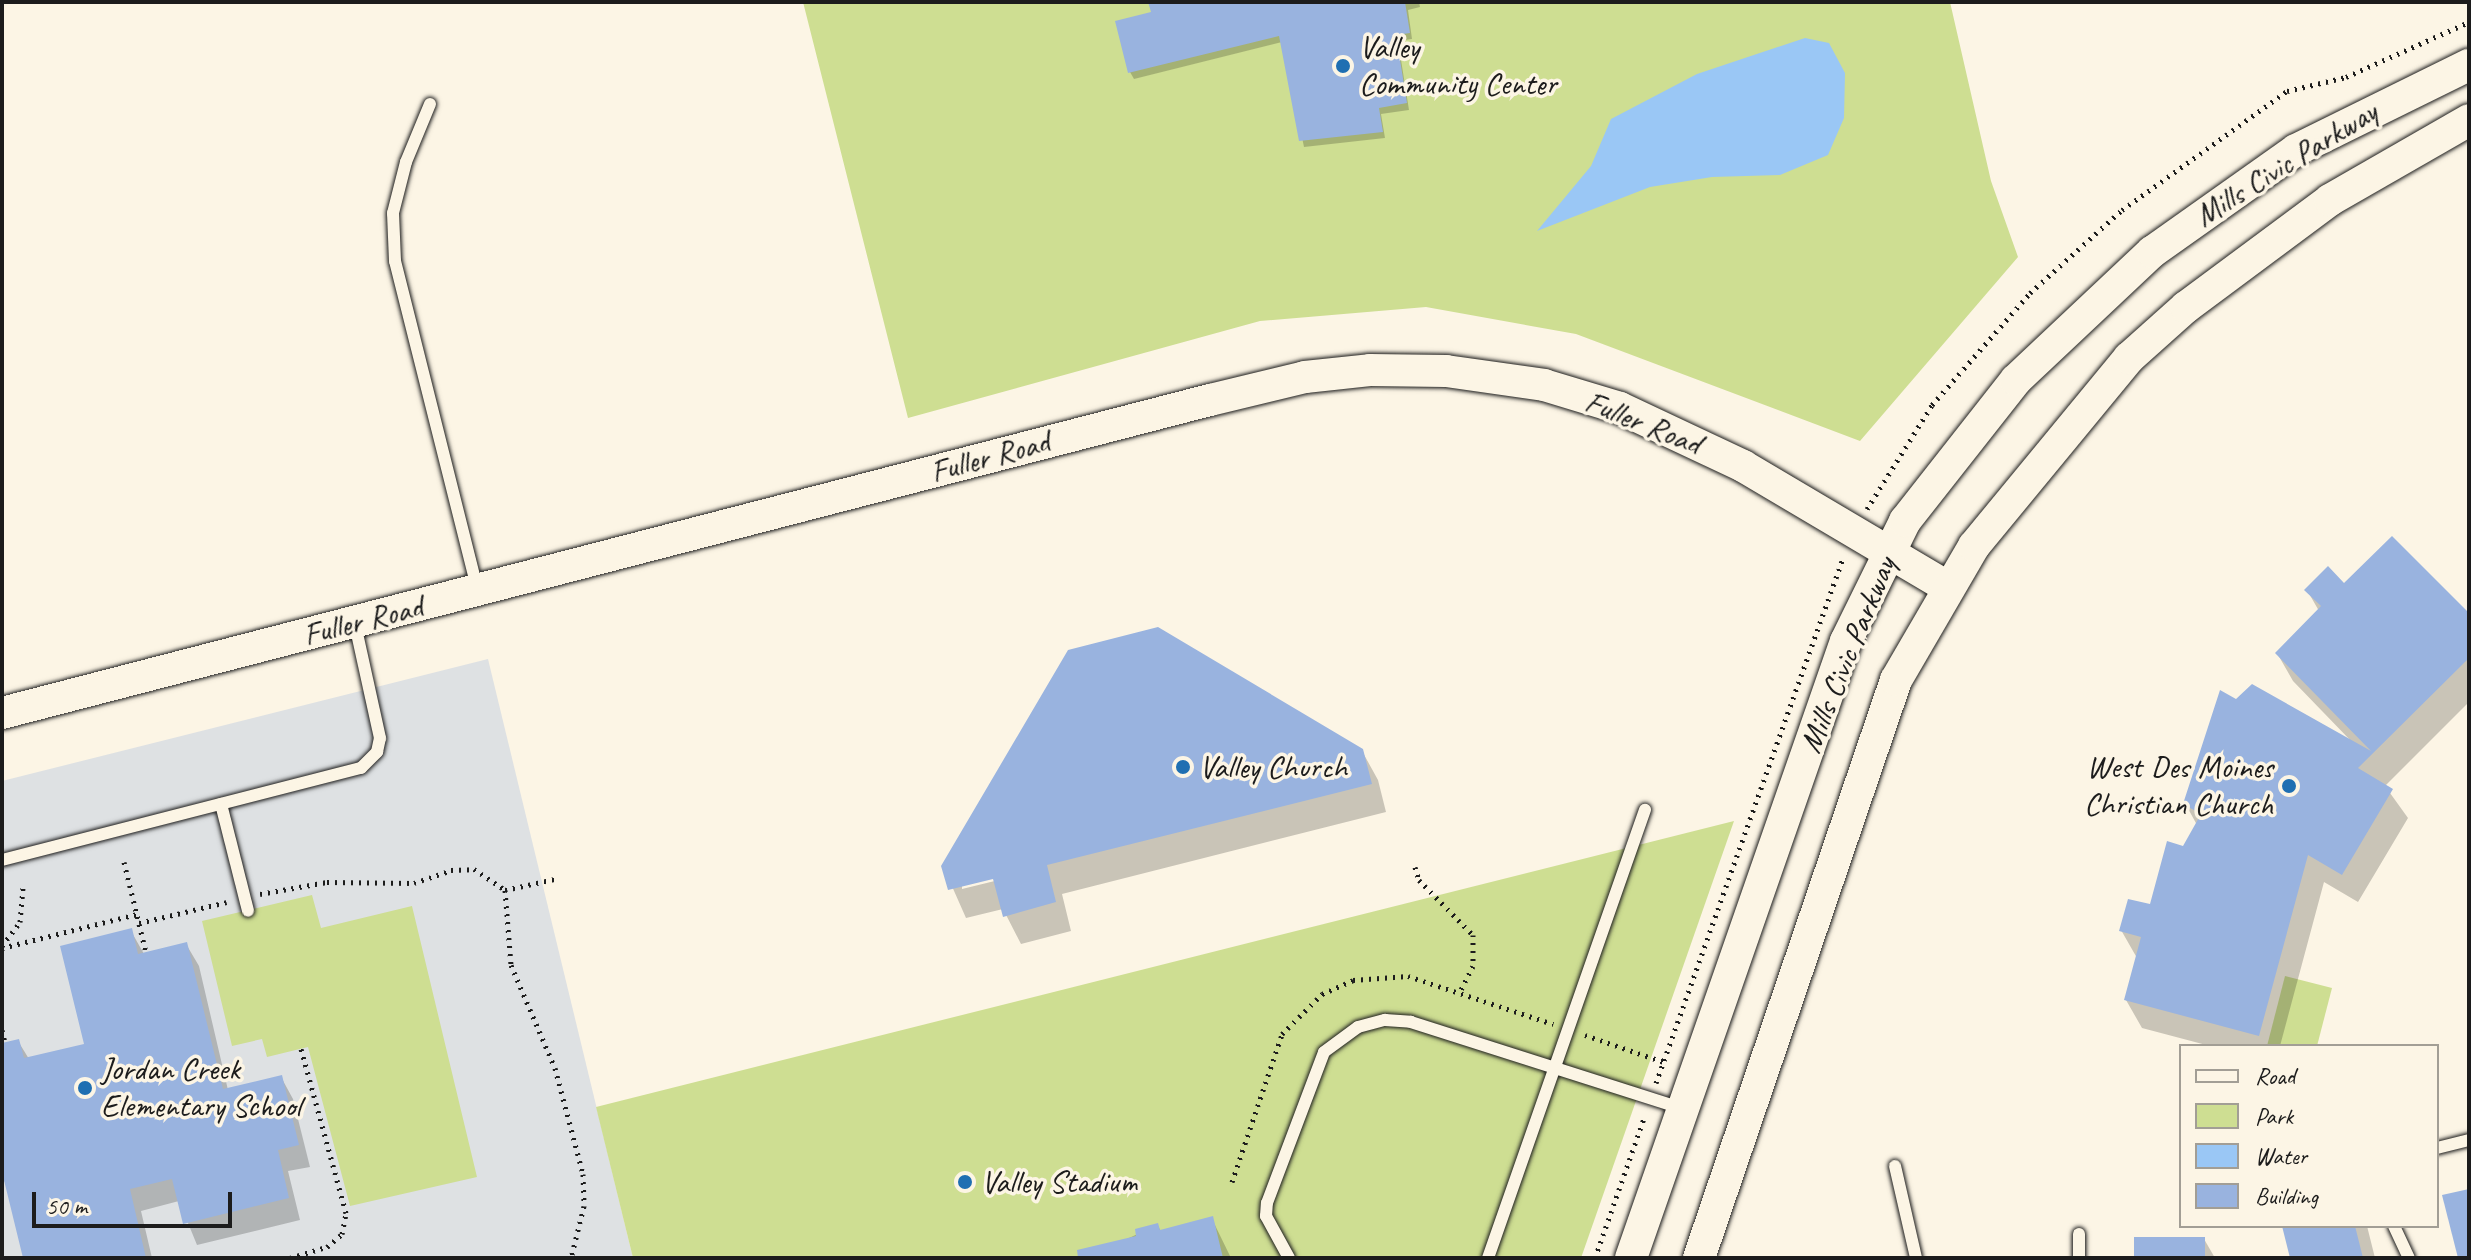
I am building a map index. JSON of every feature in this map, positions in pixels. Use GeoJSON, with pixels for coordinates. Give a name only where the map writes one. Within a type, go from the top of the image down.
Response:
{"type":"FeatureCollection","features":[{"type":"Feature","properties":{"kind":"main road","name":"Mills Civic Parkway"},"geometry":{"type":"LineString","coordinates":[[1631,1258],[1846,641],[1887,556],[1935,480],[2016,380],[2152,252],[2296,150],[2469,65]]}},
{"type":"Feature","properties":{"kind":"main road","name":"Mills Civic Parkway"},"geometry":{"type":"LineString","coordinates":[[1699,1258],[1896,680],[1948,587],[2020,485],[2129,358],[2186,307],[2330,200],[2469,120]]}},
{"type":"Feature","properties":{"kind":"main road","name":"Fuller Road"},"geometry":{"type":"LineString","coordinates":[[2,713],[1210,400],[1305,377],[1370,370],[1446,371],[1544,385],[1620,408],[1743,466],[1887,556],[1948,587]]}},
{"type":"Feature","properties":{"kind":"lane"},"geometry":{"type":"LineString","coordinates":[[430,104],[406,162],[393,213],[395,261],[478,591]]}},
{"type":"Feature","properties":{"kind":"lane"},"geometry":{"type":"LineString","coordinates":[[2,860],[361,768],[377,752],[380,738],[355,623]]}},
{"type":"Feature","properties":{"kind":"lane"},"geometry":{"type":"LineString","coordinates":[[221,804],[248,911]]}},
{"type":"Feature","properties":{"kind":"lane"},"geometry":{"type":"LineString","coordinates":[[1488,1258],[1645,810]]}},
{"type":"Feature","properties":{"kind":"lane"},"geometry":{"type":"LineString","coordinates":[[1289,1258],[1266,1216],[1267,1203],[1316,1068],[1334,1040],[1372,1022],[1411,1022],[1683,1109]]}},
{"type":"Feature","properties":{"kind":"lane"},"geometry":{"type":"LineString","coordinates":[[2439,1148],[2469,1140]]}},
{"type":"Feature","properties":{"kind":"lane"},"geometry":{"type":"LineString","coordinates":[[1895,1166],[1916,1258]]}},
{"type":"Feature","properties":{"kind":"lane"},"geometry":{"type":"LineString","coordinates":[[2395,1228],[2409,1258]]}},
{"type":"Feature","properties":{"kind":"lane"},"geometry":{"type":"LineString","coordinates":[[2079,1234],[2079,1258]]}},
{"type":"Feature","properties":{"kind":"path"},"geometry":{"type":"LineString","coordinates":[[1595,1258],[1838,568]]}},
{"type":"Feature","properties":{"kind":"path"},"geometry":{"type":"LineString","coordinates":[[124,862],[146,952]]}},
{"type":"Feature","properties":{"kind":"path"},"geometry":{"type":"LineString","coordinates":[[1415,867],[1419,880],[1473,935],[1473,966],[1460,992]]}},
{"type":"Feature","properties":{"kind":"path"},"geometry":{"type":"LineString","coordinates":[[139,923],[245,897],[327,882],[414,883],[451,870],[474,869],[505,890],[559,878]]}},
{"type":"Feature","properties":{"kind":"path"},"geometry":{"type":"LineString","coordinates":[[2,947],[20,922],[23,887]]}},
{"type":"Feature","properties":{"kind":"path"},"geometry":{"type":"LineString","coordinates":[[505,890],[511,965],[555,1068],[583,1174],[584,1206],[571,1258]]}},
{"type":"Feature","properties":{"kind":"path"},"geometry":{"type":"LineString","coordinates":[[2,947],[137,914]]}},
{"type":"Feature","properties":{"kind":"path"},"geometry":{"type":"LineString","coordinates":[[2,1030],[5,1043]]}},
{"type":"Feature","properties":{"kind":"path"},"geometry":{"type":"LineString","coordinates":[[290,1258],[327,1247],[342,1234],[346,1213],[301,1048]]}},
{"type":"Feature","properties":{"kind":"shaded area"},"geometry":{"type":"Polygon","coordinates":[[[488,659],[633,1258],[2,1258],[2,781],[488,659]]]}},
{"type":"Feature","properties":{"kind":"green space"},"geometry":{"type":"Polygon","coordinates":[[[803,2],[1950,2],[1991,181],[2018,257],[1860,441],[1576,334],[1426,307],[1260,321],[908,418],[803,2]]]}},
{"type":"Feature","properties":{"kind":"green space"},"geometry":{"type":"Polygon","coordinates":[[[1734,821],[1581,1258],[633,1258],[596,1107],[1734,821]]]}},
{"type":"Feature","properties":{"kind":"green space"},"geometry":{"type":"Polygon","coordinates":[[[312,895],[321,928],[412,906],[477,1177],[350,1206],[308,1047],[267,1057],[262,1039],[232,1046],[202,921],[312,895]]]}},
{"type":"Feature","properties":{"kind":"green space"},"geometry":{"type":"Polygon","coordinates":[[[2285,976],[2332,988],[2318,1044],[2268,1044],[2285,976]]]}},
{"type":"Feature","properties":{"kind":"water"},"geometry":{"type":"Polygon","coordinates":[[[1805,38],[1829,43],[1845,73],[1844,118],[1828,155],[1780,175],[1712,177],[1650,187],[1537,231],[1591,166],[1611,119],[1697,74],[1805,38]]]}},
{"type":"Feature","properties":{"kind":"building","name":"Valley Community Center"},"geometry":{"type":"Polygon","coordinates":[[[1148,2],[1405,2],[1410,33],[1396,35],[1407,103],[1379,108],[1383,132],[1299,141],[1279,36],[1128,73],[1115,21],[1151,12],[1148,2]]]}},
{"type":"Feature","properties":{"kind":"building","name":"West Des Moines Christian Church"},"geometry":{"type":"Polygon","coordinates":[[[2392,536],[2469,613],[2469,658],[2358,768],[2393,789],[2342,875],[2308,855],[2259,1036],[2124,1000],[2141,937],[2119,931],[2128,899],[2150,904],[2167,841],[2183,846],[2201,814],[2183,804],[2220,690],[2236,699],[2252,684],[2371,751],[2275,653],[2321,606],[2304,590],[2328,566],[2344,583],[2392,536]]]}},
{"type":"Feature","properties":{"kind":"building","name":"Valley Church"},"geometry":{"type":"Polygon","coordinates":[[[1158,627],[1363,749],[1372,784],[1047,865],[1056,902],[1003,917],[993,879],[948,890],[941,866],[1068,650],[1158,627]]]}},
{"type":"Feature","properties":{"kind":"building","name":"Jordan Creek Elementary School"},"geometry":{"type":"Polygon","coordinates":[[[132,928],[138,954],[187,942],[223,1089],[282,1075],[299,1145],[278,1150],[289,1198],[183,1224],[172,1179],[130,1189],[146,1258],[23,1258],[2,1172],[2,1043],[19,1039],[24,1058],[84,1044],[60,946],[132,928]]]}},
{"type":"Feature","properties":{"kind":"building"},"geometry":{"type":"Polygon","coordinates":[[[2469,1189],[2469,1258],[2458,1258],[2442,1195],[2469,1189]]]}},
{"type":"Feature","properties":{"kind":"building"},"geometry":{"type":"Polygon","coordinates":[[[1213,1216],[1223,1258],[1078,1258],[1077,1250],[1136,1236],[1135,1229],[1158,1223],[1160,1230],[1213,1216]]]}},
{"type":"Feature","properties":{"kind":"building"},"geometry":{"type":"Polygon","coordinates":[[[2282,1228],[2356,1228],[2363,1258],[2290,1258],[2282,1228]]]}},
{"type":"Feature","properties":{"kind":"building"},"geometry":{"type":"Polygon","coordinates":[[[2134,1237],[2205,1237],[2205,1258],[2134,1258],[2134,1237]]]}},
{"type":"Feature","properties":{"kind":"place","name":"Valley Community Center"},"geometry":{"type":"Point","coordinates":[1343,66]}},
{"type":"Feature","properties":{"kind":"place","name":"Valley Church"},"geometry":{"type":"Point","coordinates":[1183,767]}},
{"type":"Feature","properties":{"kind":"place","name":"West Des Moines Christian Church"},"geometry":{"type":"Point","coordinates":[2289,786]}},
{"type":"Feature","properties":{"kind":"place","name":"Jordan Creek Elementary School"},"geometry":{"type":"Point","coordinates":[85,1088]}},
{"type":"Feature","properties":{"kind":"place","name":"Valley Stadium"},"geometry":{"type":"Point","coordinates":[965,1182]}}]}
